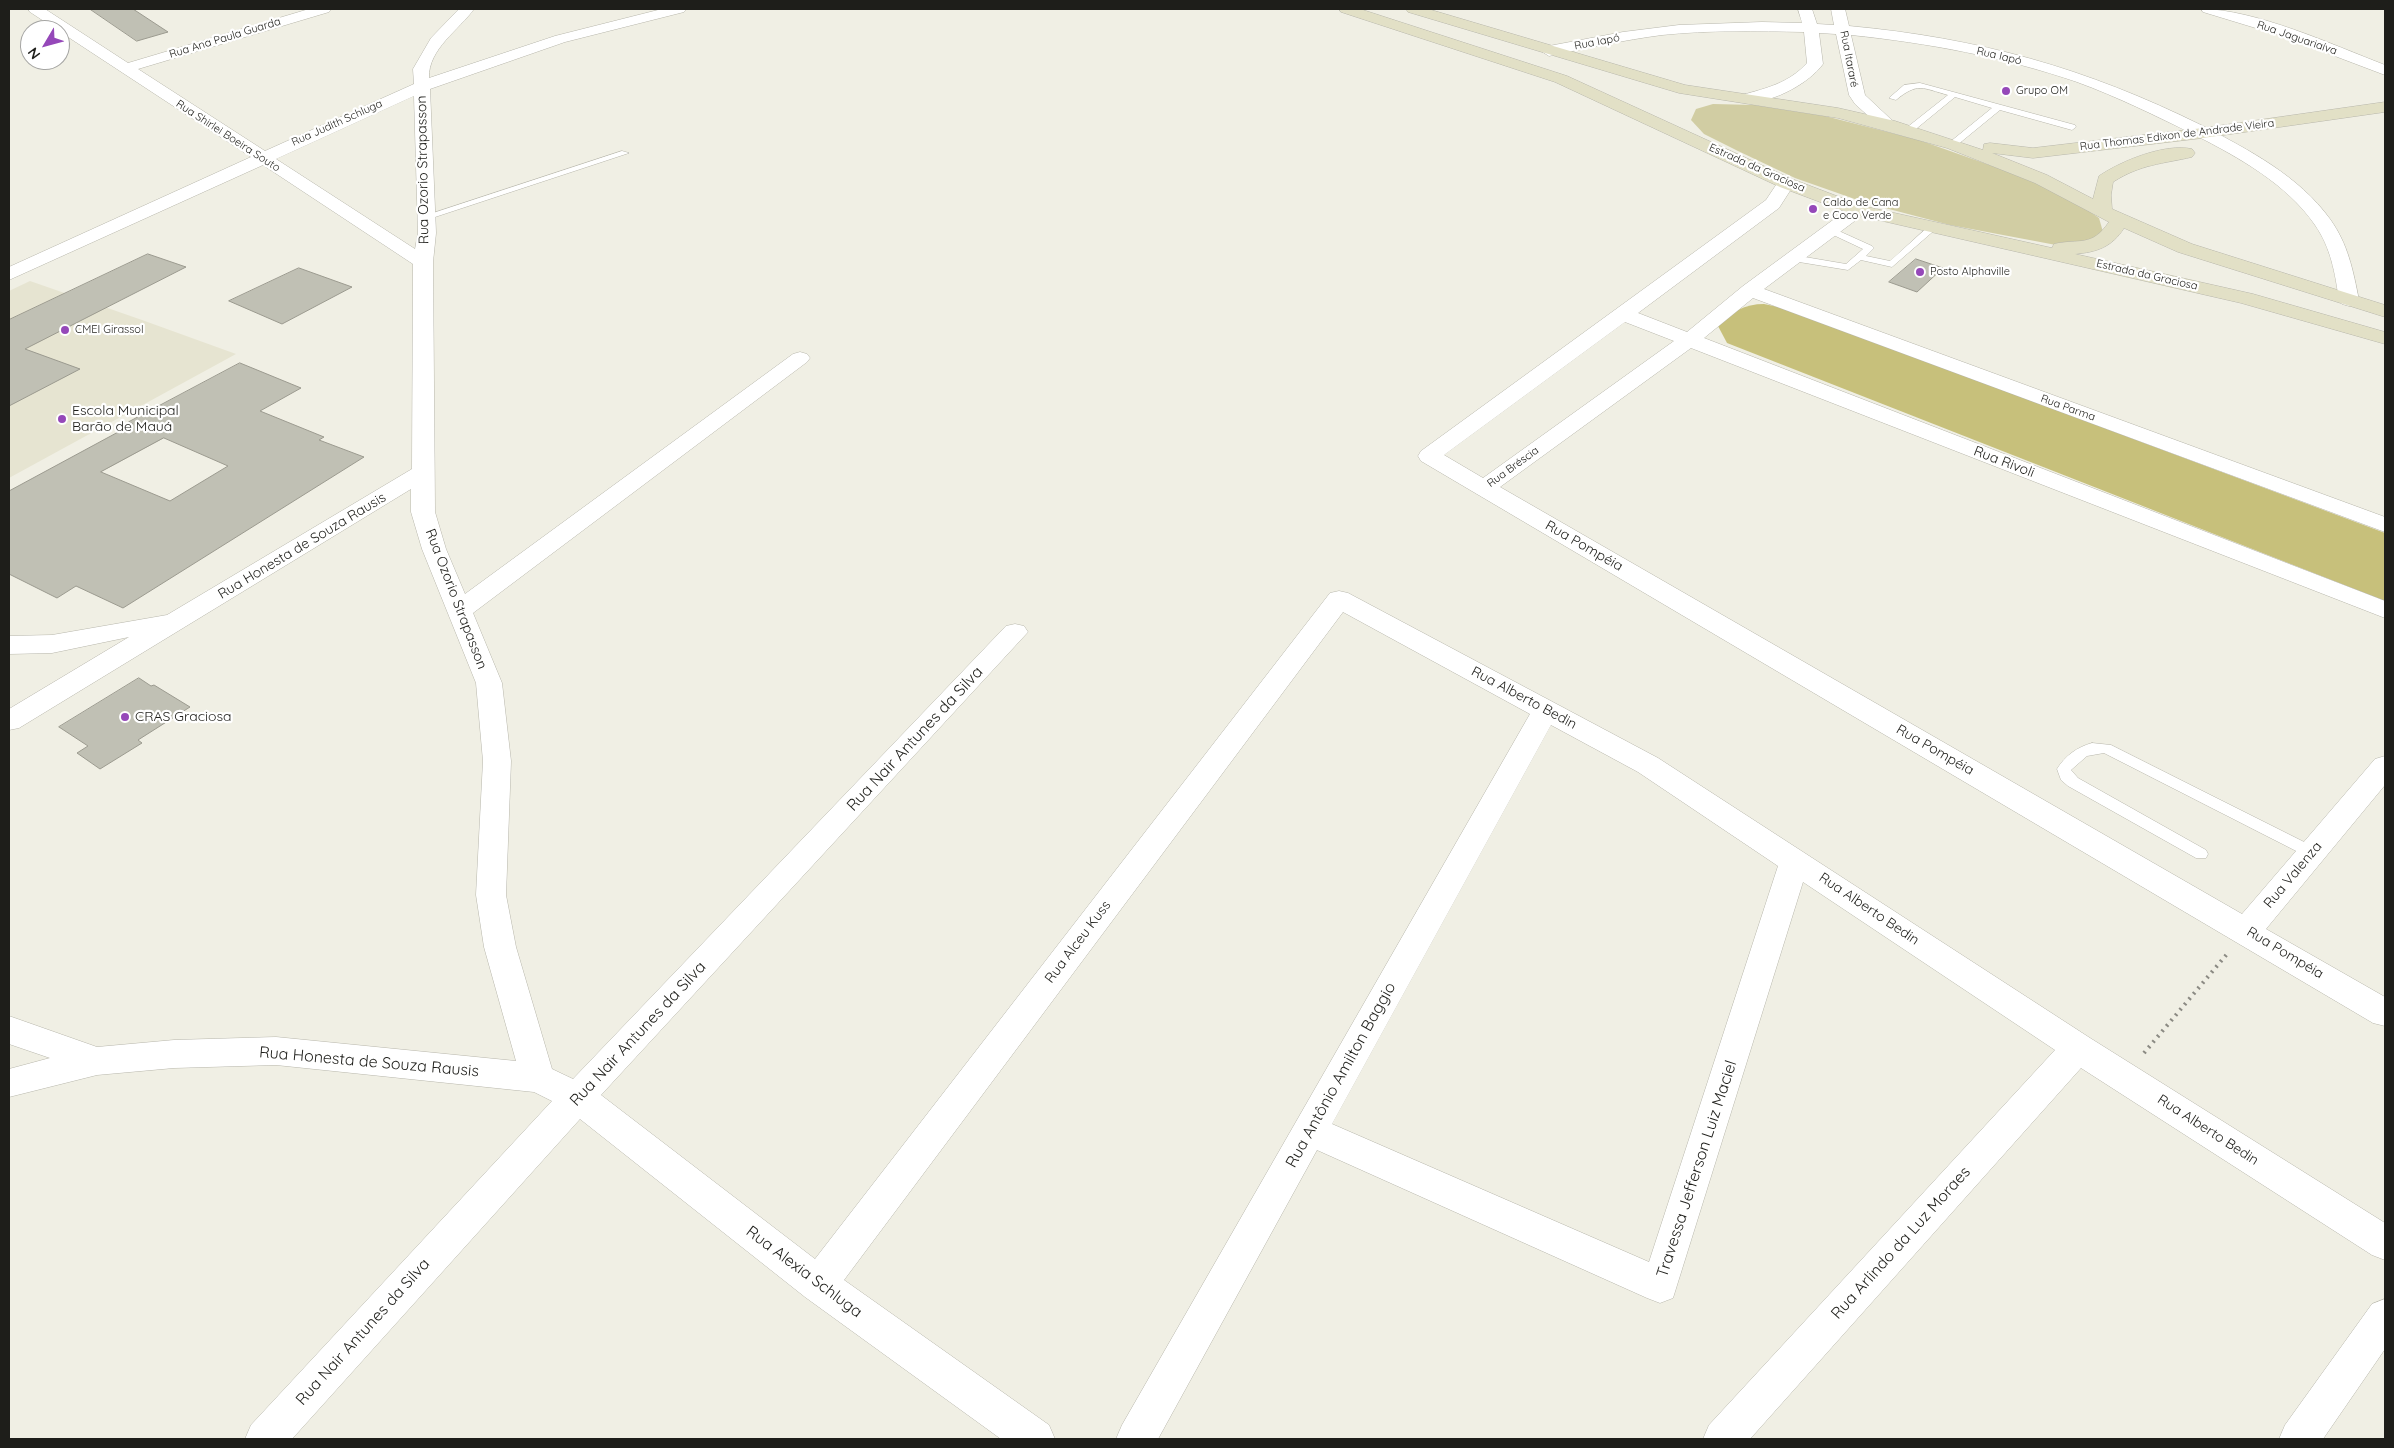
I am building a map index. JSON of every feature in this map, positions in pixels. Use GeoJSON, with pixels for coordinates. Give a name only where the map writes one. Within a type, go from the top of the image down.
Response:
{"type":"FeatureCollection","features":[{"type":"Feature","properties":{"kind":"main road","name":"Estrada da Graciosa"},"geometry":{"type":"LineString","coordinates":[[1346,9],[1561,78],[1786,183],[1858,210],[2246,298],[2385,338]]}},
{"type":"Feature","properties":{"kind":"main road"},"geometry":{"type":"LineString","coordinates":[[1412,9],[1685,90],[1800,106],[1889,125],[1961,147],[2041,179],[2120,220],[2185,248],[2385,311]]}},
{"type":"Feature","properties":{"kind":"main road"},"geometry":{"type":"LineString","coordinates":[[1702,143],[1671,119],[1674,108],[1683,102],[1702,97],[1740,97]]}},
{"type":"Feature","properties":{"kind":"main road","name":"Rua Thomas Edixon de Andrade Vieira"},"geometry":{"type":"LineString","coordinates":[[1961,147],[1993,148],[2033,153],[2203,133],[2385,107]]}},
{"type":"Feature","properties":{"kind":"main road","name":"Rua Thomas Edixon de Andrade Vieira"},"geometry":{"type":"LineString","coordinates":[[2103,210],[2102,195],[2105,180],[2124,166],[2155,157],[2260,143]]}},
{"type":"Feature","properties":{"kind":"main road"},"geometry":{"type":"LineString","coordinates":[[2022,248],[2076,248],[2097,244],[2110,235],[2112,228],[2120,220]]}},
{"type":"Feature","properties":{"kind":"street","name":"Rua Shirlei Boeira Souto"},"geometry":{"type":"LineString","coordinates":[[35,9],[260,158],[423,262]]}},
{"type":"Feature","properties":{"kind":"street","name":"Rua Ana Paula Guarda"},"geometry":{"type":"LineString","coordinates":[[126,68],[324,9]]}},
{"type":"Feature","properties":{"kind":"street","name":"Rua Ozorio Strapasson"},"geometry":{"type":"LineString","coordinates":[[467,9],[439,38],[421,69],[427,232],[423,262],[423,512],[434,549],[489,683],[497,761],[491,895],[500,947],[538,1078]]}},
{"type":"Feature","properties":{"kind":"street","name":"Rua Judith Schluga"},"geometry":{"type":"LineString","coordinates":[[9,274],[260,158],[422,86],[560,39],[679,9]]}},
{"type":"Feature","properties":{"kind":"street"},"geometry":{"type":"LineString","coordinates":[[1740,97],[1786,88],[1804,78],[1816,64],[1805,9]]}},
{"type":"Feature","properties":{"kind":"street","name":"Rua Itararé"},"geometry":{"type":"LineString","coordinates":[[1838,9],[1844,31],[1853,84],[1857,95],[1861,101],[1889,125]]}},
{"type":"Feature","properties":{"kind":"street","name":"Rua Jaguariaíva"},"geometry":{"type":"LineString","coordinates":[[2208,9],[2286,33],[2385,70]]}},
{"type":"Feature","properties":{"kind":"street","name":"Rua Iapó"},"geometry":{"type":"LineString","coordinates":[[1549,51],[1632,35],[1697,28],[1810,28],[1960,46],[2031,63],[2110,88],[2166,112],[2232,147],[2308,204],[2332,235],[2343,265],[2349,300]]}},
{"type":"Feature","properties":{"kind":"street","name":"Rua Bréscia"},"geometry":{"type":"LineString","coordinates":[[1786,183],[1773,204],[1429,456],[1484,488],[1690,340],[1750,290],[1858,210]]}},
{"type":"Feature","properties":{"kind":"street","name":"Rua Parma"},"geometry":{"type":"LineString","coordinates":[[1750,290],[2385,526]]}},
{"type":"Feature","properties":{"kind":"street","name":"Rua Rivoli"},"geometry":{"type":"LineString","coordinates":[[1623,314],[2385,610]]}},
{"type":"Feature","properties":{"kind":"street"},"geometry":{"type":"LineString","coordinates":[[460,610],[800,358]]}},
{"type":"Feature","properties":{"kind":"street","name":"Rua Honesta de Souza Rausis"},"geometry":{"type":"LineString","coordinates":[[9,722],[423,472]]}},
{"type":"Feature","properties":{"kind":"street","name":"Rua Pompéia"},"geometry":{"type":"LineString","coordinates":[[1484,488],[2246,930],[2385,1013]]}},
{"type":"Feature","properties":{"kind":"street","name":"Rua Alberto Bedin"},"geometry":{"type":"LineString","coordinates":[[1338,599],[1648,765],[2078,1048],[2125,1076],[2385,1243]]}},
{"type":"Feature","properties":{"kind":"street","name":"Rua Alceu Kuss"},"geometry":{"type":"LineString","coordinates":[[818,1284],[1338,599]]}},
{"type":"Feature","properties":{"kind":"street","name":"Rua Honesta de Souza Rausis"},"geometry":{"type":"LineString","coordinates":[[9,645],[52,644],[182,619]]}},
{"type":"Feature","properties":{"kind":"street","name":"Rua Nair Antunes da Silva"},"geometry":{"type":"LineString","coordinates":[[264,1439],[578,1097],[1015,632]]}},
{"type":"Feature","properties":{"kind":"street","name":"Rua Antônio Amilton Baggio"},"geometry":{"type":"LineString","coordinates":[[1136,1439],[1546,710]]}},
{"type":"Feature","properties":{"kind":"street","name":"Rua Valenza"},"geometry":{"type":"LineString","coordinates":[[2246,930],[2385,766]]}},
{"type":"Feature","properties":{"kind":"street","name":"Travessa Jefferson Luiz Maciel"},"geometry":{"type":"LineString","coordinates":[[1310,1131],[1660,1285],[1795,860]]}},
{"type":"Feature","properties":{"kind":"street"},"geometry":{"type":"LineString","coordinates":[[9,1030],[97,1061]]}},
{"type":"Feature","properties":{"kind":"street","name":"Rua Arlindo da Luz Moraes"},"geometry":{"type":"LineString","coordinates":[[1723,1439],[2078,1048]]}},
{"type":"Feature","properties":{"kind":"street","name":"Rua Honesta de Souza Rausis"},"geometry":{"type":"LineString","coordinates":[[9,1083],[97,1061],[174,1054],[276,1051],[538,1078],[578,1097]]}},
{"type":"Feature","properties":{"kind":"street","name":"Rua Alexia Schluga"},"geometry":{"type":"LineString","coordinates":[[578,1097],[818,1284],[1035,1439]]}},
{"type":"Feature","properties":{"kind":"street"},"geometry":{"type":"LineString","coordinates":[[2299,1439],[2385,1317]]}},
{"type":"Feature","properties":{"kind":"lane"},"geometry":{"type":"LineString","coordinates":[[1893,98],[1911,85],[2072,127]]}},
{"type":"Feature","properties":{"kind":"lane"},"geometry":{"type":"LineString","coordinates":[[1908,131],[1953,95]]}},
{"type":"Feature","properties":{"kind":"lane"},"geometry":{"type":"LineString","coordinates":[[1961,147],[1998,107]]}},
{"type":"Feature","properties":{"kind":"lane"},"geometry":{"type":"LineString","coordinates":[[426,217],[625,153]]}},
{"type":"Feature","properties":{"kind":"lane"},"geometry":{"type":"LineString","coordinates":[[1859,257],[1892,264],[1932,228]]}},
{"type":"Feature","properties":{"kind":"lane"},"geometry":{"type":"LineString","coordinates":[[1793,258],[1848,267],[1869,248],[1830,230]]}},
{"type":"Feature","properties":{"kind":"lane"},"geometry":{"type":"LineString","coordinates":[[2201,854],[2073,782],[2066,776],[2064,769],[2082,751],[2091,746],[2106,748],[2311,852]]}},
{"type":"Feature","properties":{"kind":"path"},"geometry":{"type":"LineString","coordinates":[[2125,1076],[2246,930]]}},
{"type":"Feature","properties":{"kind":"shaded area"},"geometry":{"type":"Polygon","coordinates":[[[1713,104],[1755,105],[1825,116],[1919,140],[2015,174],[2069,197],[2099,218],[2103,232],[2089,242],[2056,245],[1950,225],[1866,203],[1795,178],[1704,134],[1691,120],[1696,109],[1713,104]]]}},
{"type":"Feature","properties":{"kind":"shaded area","name":"Escola Municipal Barão de Mauá"},"geometry":{"type":"Polygon","coordinates":[[[30,281],[236,354],[9,478],[9,291],[30,281]]]}},
{"type":"Feature","properties":{"kind":"shaded area"},"geometry":{"type":"Polygon","coordinates":[[[1764,304],[1783,308],[2385,533],[2385,601],[1727,343],[1718,326],[1733,313],[1744,307],[1764,304]]]}},
{"type":"Feature","properties":{"kind":"building"},"geometry":{"type":"Polygon","coordinates":[[[90,9],[133,9],[168,32],[137,41],[90,9]]]}},
{"type":"Feature","properties":{"kind":"building"},"geometry":{"type":"Polygon","coordinates":[[[148,254],[186,267],[25,349],[80,369],[9,406],[9,320],[148,254]]]}},
{"type":"Feature","properties":{"kind":"building","name":"Posto Alphaville"},"geometry":{"type":"Polygon","coordinates":[[[1916,259],[1943,268],[1917,292],[1889,282],[1916,259]]]}},
{"type":"Feature","properties":{"kind":"building"},"geometry":{"type":"Polygon","coordinates":[[[299,268],[352,287],[282,324],[229,301],[299,268]]]}},
{"type":"Feature","properties":{"kind":"building"},"geometry":{"type":"Polygon","coordinates":[[[240,363],[301,388],[260,411],[324,437],[319,440],[364,457],[123,608],[76,586],[57,598],[9,574],[9,491],[133,424],[129,422],[240,363]],[[164,438],[101,472],[170,501],[228,466],[164,438]]]}},
{"type":"Feature","properties":{"kind":"building","name":"CRAS Graciosa"},"geometry":{"type":"Polygon","coordinates":[[[139,678],[190,707],[138,740],[142,743],[100,769],[77,753],[88,746],[59,727],[139,678]]]}},
{"type":"Feature","properties":{"kind":"place","name":"Grupo OM"},"geometry":{"type":"Point","coordinates":[2006,91]}},
{"type":"Feature","properties":{"kind":"place","name":"Caldo de Cana e Coco Verde"},"geometry":{"type":"Point","coordinates":[1813,209]}},
{"type":"Feature","properties":{"kind":"place","name":"Posto Alphaville"},"geometry":{"type":"Point","coordinates":[1920,272]}},
{"type":"Feature","properties":{"kind":"place","name":"CMEI Girassol"},"geometry":{"type":"Point","coordinates":[65,330]}},
{"type":"Feature","properties":{"kind":"place","name":"Escola Municipal Barão de Mauá"},"geometry":{"type":"Point","coordinates":[62,419]}},
{"type":"Feature","properties":{"kind":"place","name":"CRAS Graciosa"},"geometry":{"type":"Point","coordinates":[125,717]}}]}
